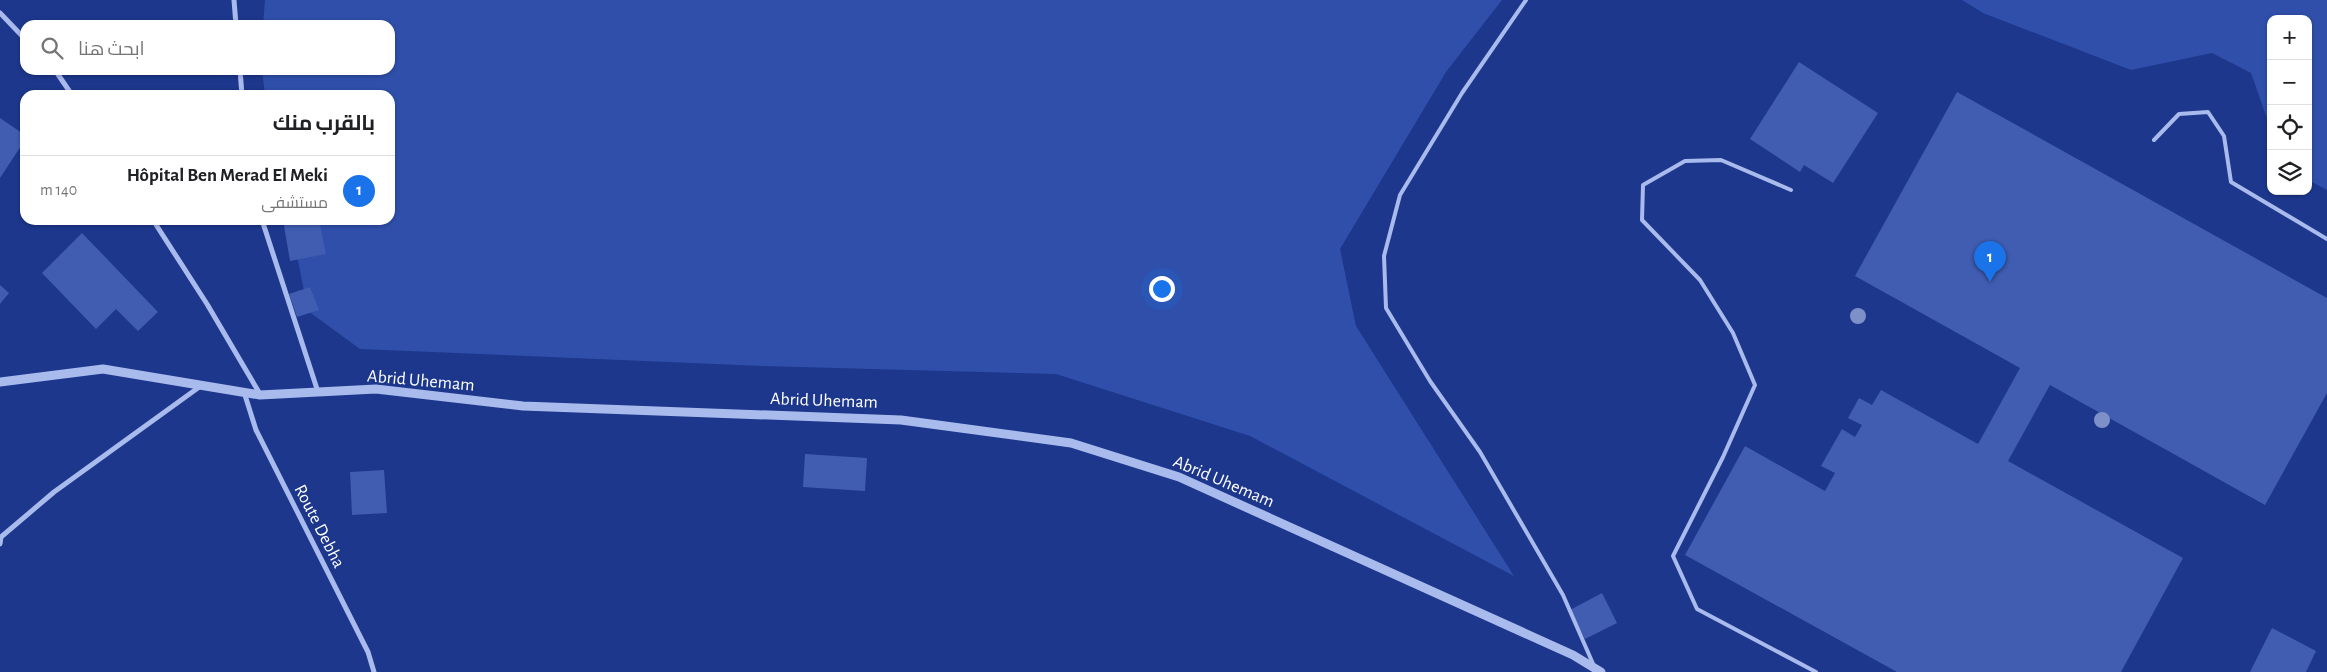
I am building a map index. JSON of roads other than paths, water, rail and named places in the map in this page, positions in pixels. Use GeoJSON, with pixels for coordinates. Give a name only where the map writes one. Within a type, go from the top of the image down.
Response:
{"type":"FeatureCollection","features":[{"type":"Feature","properties":{"kind":"street"},"geometry":{"type":"LineString","coordinates":[[234,0],[236,20]]}},
{"type":"Feature","properties":{"kind":"street"},"geometry":{"type":"LineString","coordinates":[[0,13],[20,34]]}},
{"type":"Feature","properties":{"kind":"street"},"geometry":{"type":"LineString","coordinates":[[58,75],[69,90]]}},
{"type":"Feature","properties":{"kind":"street"},"geometry":{"type":"LineString","coordinates":[[240,75],[242,90]]}},
{"type":"Feature","properties":{"kind":"street"},"geometry":{"type":"LineString","coordinates":[[156,225],[207,304],[260,395]]}},
{"type":"Feature","properties":{"kind":"street"},"geometry":{"type":"LineString","coordinates":[[264,225],[318,392]]}},
{"type":"Feature","properties":{"kind":"street","name":"Abrid Uhemam"},"geometry":{"type":"LineString","coordinates":[[0,382],[103,368],[260,395],[376,389],[523,406],[901,420],[1071,443],[1179,477],[1564,651],[1598,670]]}},
{"type":"Feature","properties":{"kind":"street"},"geometry":{"type":"LineString","coordinates":[[0,544],[1,537],[54,492],[202,385]]}},
{"type":"Feature","properties":{"kind":"street","name":"Route Debha"},"geometry":{"type":"LineString","coordinates":[[244,392],[256,430],[368,652],[374,672]]}},
{"type":"Feature","properties":{"kind":"lane"},"geometry":{"type":"LineString","coordinates":[[1526,0],[1462,93],[1400,195],[1384,256],[1386,308],[1430,380],[1480,452],[1563,595],[1598,670]]}},
{"type":"Feature","properties":{"kind":"lane"},"geometry":{"type":"LineString","coordinates":[[2154,140],[2179,114],[2208,112],[2224,136],[2231,182],[2327,239]]}},
{"type":"Feature","properties":{"kind":"lane"},"geometry":{"type":"LineString","coordinates":[[1791,190],[1721,160],[1685,161],[1644,185],[1642,220],[1700,280],[1733,333],[1756,384],[1724,457],[1673,556],[1698,609],[1816,672]]}},
{"type":"Feature","properties":{"kind":"place","name":"Hôpital Ben Merad El Meki"},"geometry":{"type":"Point","coordinates":[1990,282]}}]}
